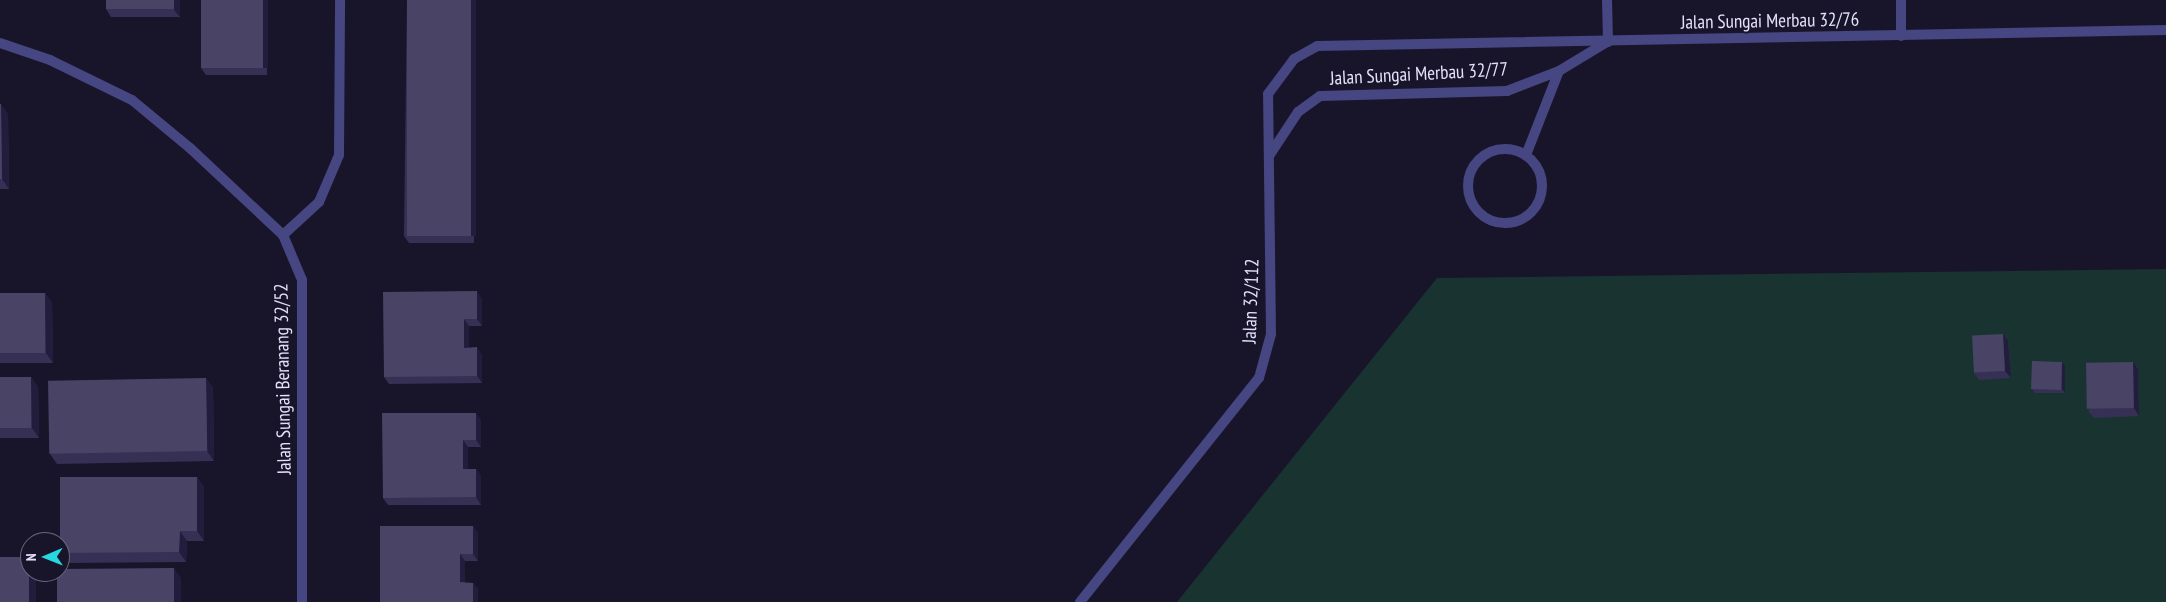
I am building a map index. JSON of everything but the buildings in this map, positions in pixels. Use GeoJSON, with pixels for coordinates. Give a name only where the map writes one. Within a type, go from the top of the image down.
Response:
{"type":"FeatureCollection","features":[{"type":"Feature","properties":{"kind":"street"},"geometry":{"type":"LineString","coordinates":[[283,235],[319,202],[339,155],[340,0]]}},
{"type":"Feature","properties":{"kind":"street"},"geometry":{"type":"LineString","coordinates":[[1607,0],[1608,42]]}},
{"type":"Feature","properties":{"kind":"street"},"geometry":{"type":"LineString","coordinates":[[1901,0],[1901,36]]}},
{"type":"Feature","properties":{"kind":"street","name":"Jalan Sungai Merbau 32/76"},"geometry":{"type":"LineString","coordinates":[[1374,44],[1506,40],[1608,42],[2166,30]]}},
{"type":"Feature","properties":{"kind":"street","name":"Jalan Sungai Merbau 32/77"},"geometry":{"type":"LineString","coordinates":[[1268,156],[1298,112],[1320,96],[1507,91],[1559,71],[1608,42]]}},
{"type":"Feature","properties":{"kind":"street","name":"Jalan Sungai Beranang 32/52"},"geometry":{"type":"LineString","coordinates":[[0,43],[50,60],[132,100],[190,148],[283,235],[302,280],[302,602]]}},
{"type":"Feature","properties":{"kind":"street","name":"Jalan 32/112"},"geometry":{"type":"LineString","coordinates":[[1080,602],[1259,378],[1271,334],[1268,94],[1294,58],[1317,46],[1374,44]]}},
{"type":"Feature","properties":{"kind":"street"},"geometry":{"type":"LineString","coordinates":[[1526,155],[1559,71]]}},
{"type":"Feature","properties":{"kind":"street"},"geometry":{"type":"LineString","coordinates":[[1499,150],[1514,150],[1526,155],[1537,167],[1542,181],[1541,196],[1535,209],[1524,219],[1510,224],[1496,223],[1483,217],[1473,206],[1468,192],[1469,177],[1475,164],[1486,154],[1499,150]]}},
{"type":"Feature","properties":{"kind":"green space"},"geometry":{"type":"Polygon","coordinates":[[[2166,269],[2166,602],[1177,602],[1437,278],[2166,269]]]}}]}
